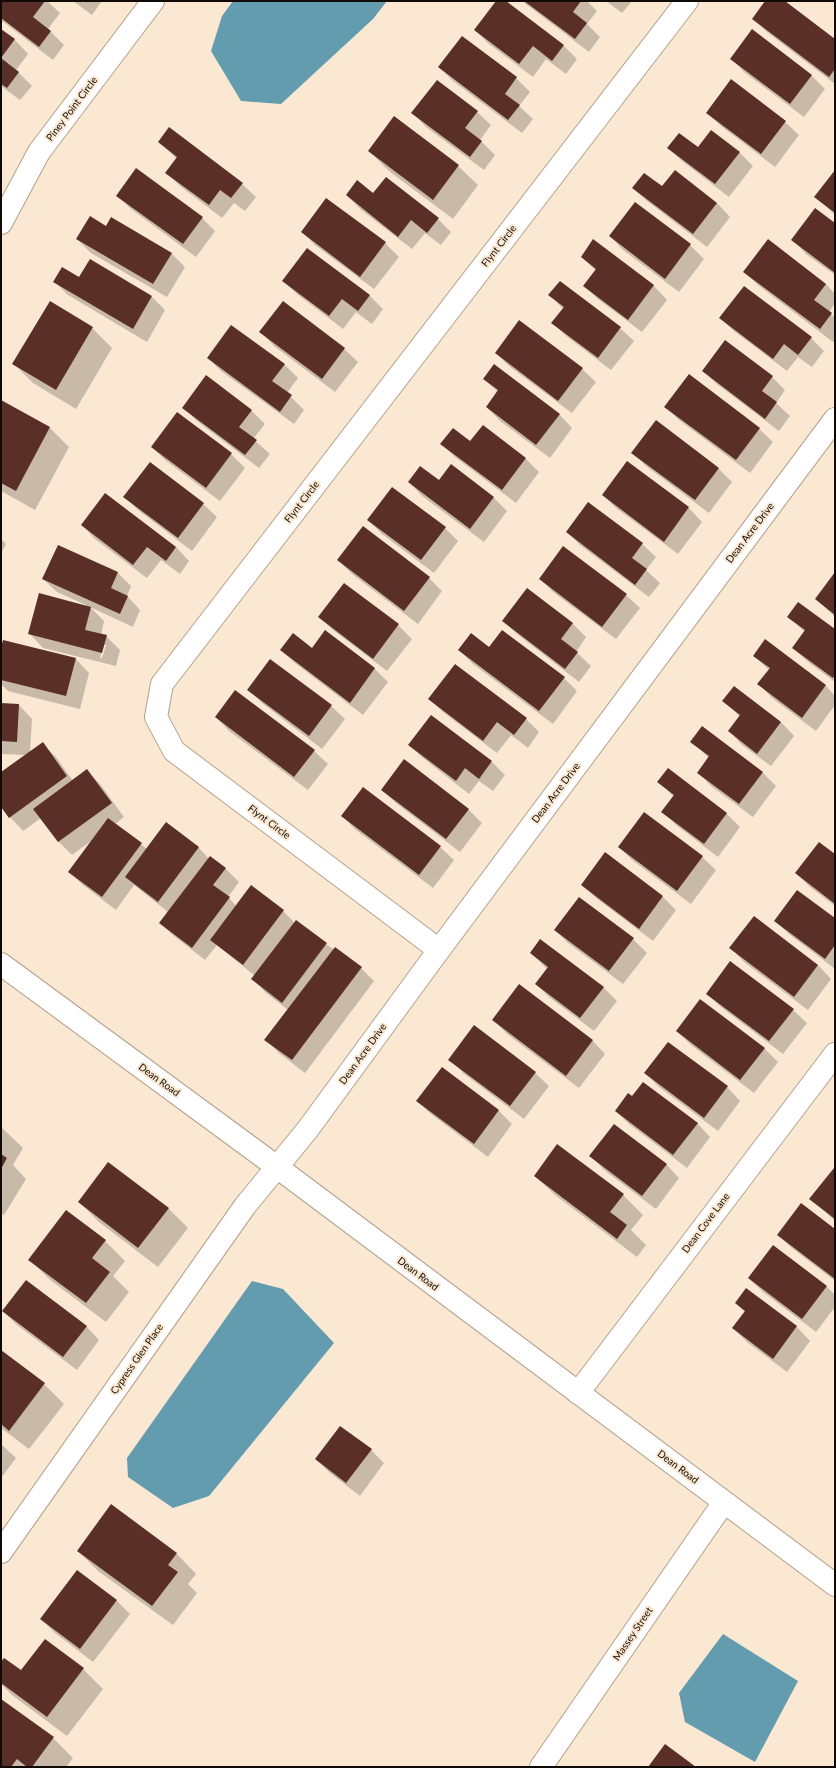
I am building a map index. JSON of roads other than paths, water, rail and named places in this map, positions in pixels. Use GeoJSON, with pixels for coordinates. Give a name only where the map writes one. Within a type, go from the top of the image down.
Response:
{"type":"FeatureCollection","features":[{"type":"Feature","properties":{"kind":"street","name":"Piney Point Circle"},"geometry":{"type":"LineString","coordinates":[[1,223],[39,152],[152,1]]}},
{"type":"Feature","properties":{"kind":"street","name":"Flynt Circle"},"geometry":{"type":"LineString","coordinates":[[439,950],[174,751],[156,717],[162,684],[687,1]]}},
{"type":"Feature","properties":{"kind":"street","name":"Dean Acre Drive"},"geometry":{"type":"LineString","coordinates":[[276,1167],[308,1129],[439,950],[835,419]]}},
{"type":"Feature","properties":{"kind":"street","name":"Dean Road"},"geometry":{"type":"LineString","coordinates":[[1,964],[276,1167],[835,1585]]}},
{"type":"Feature","properties":{"kind":"street","name":"Dean Cove Lane"},"geometry":{"type":"LineString","coordinates":[[578,1393],[835,1054]]}},
{"type":"Feature","properties":{"kind":"street","name":"Cypress Glen Place"},"geometry":{"type":"LineString","coordinates":[[1,1552],[245,1206],[276,1167]]}},
{"type":"Feature","properties":{"kind":"street","name":"Massey Street"},"geometry":{"type":"LineString","coordinates":[[541,1767],[724,1502]]}},
{"type":"Feature","properties":{"kind":"water"},"geometry":{"type":"Polygon","coordinates":[[[233,1],[387,1],[373,19],[281,104],[241,101],[211,51],[222,16],[233,1]]]}},
{"type":"Feature","properties":{"kind":"water"},"geometry":{"type":"Polygon","coordinates":[[[252,1281],[283,1289],[334,1343],[209,1496],[173,1508],[128,1477],[127,1458],[252,1281]]]}},
{"type":"Feature","properties":{"kind":"water"},"geometry":{"type":"Polygon","coordinates":[[[723,1634],[798,1681],[755,1762],[685,1722],[679,1693],[723,1634]]]}}]}
